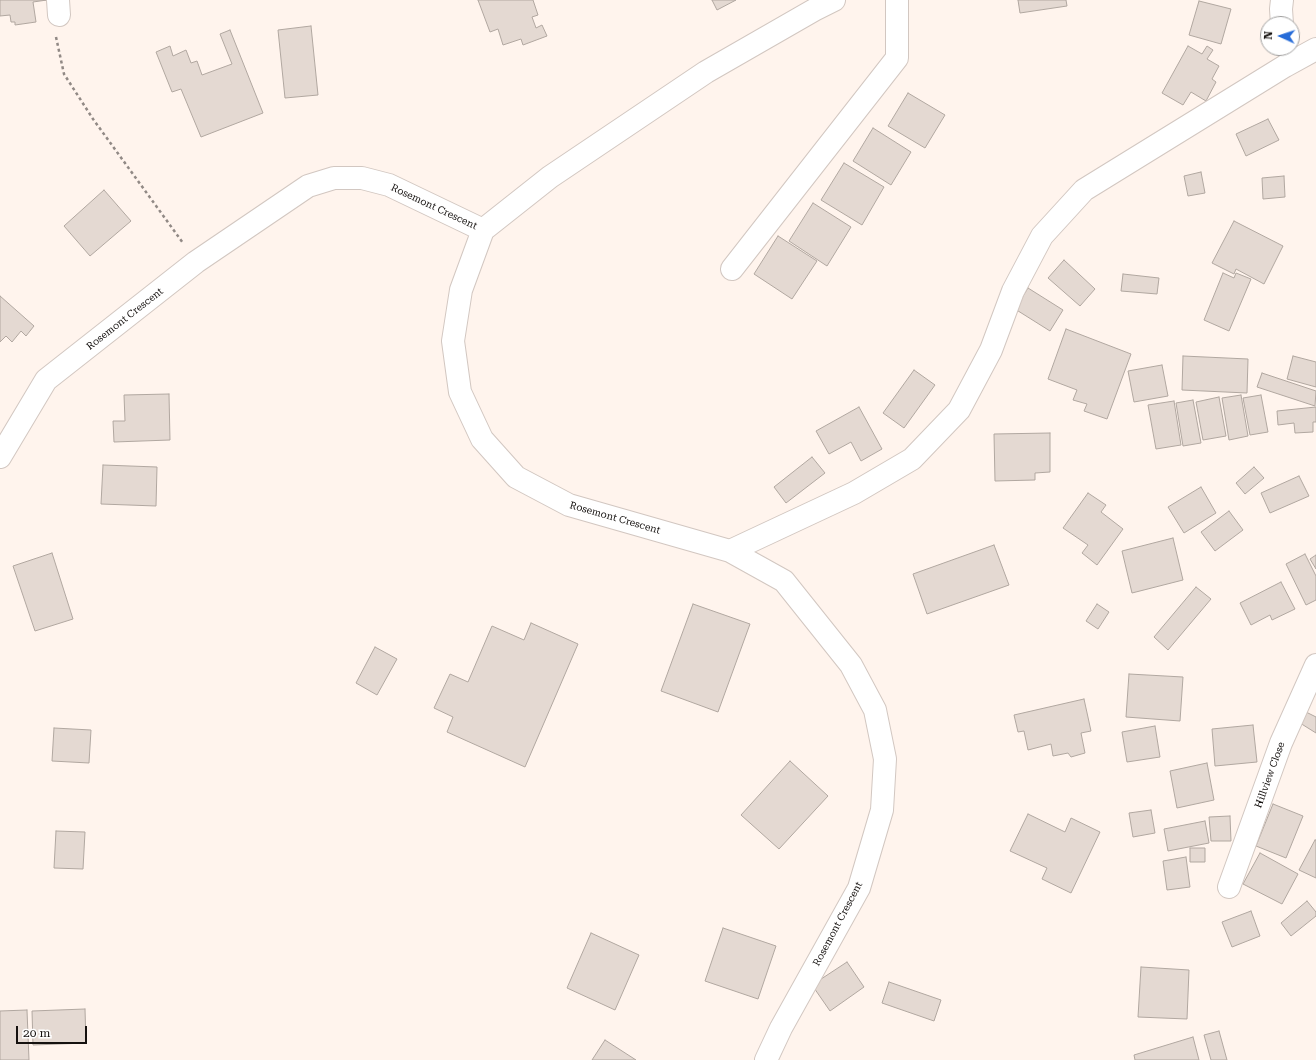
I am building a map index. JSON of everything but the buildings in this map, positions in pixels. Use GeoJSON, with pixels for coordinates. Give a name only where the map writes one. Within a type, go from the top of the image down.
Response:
{"type":"FeatureCollection","features":[{"type":"Feature","properties":{"kind":"street"},"geometry":{"type":"LineString","coordinates":[[483,230],[550,177],[706,72],[834,0]]}},
{"type":"Feature","properties":{"kind":"street"},"geometry":{"type":"LineString","coordinates":[[732,269],[897,58],[897,0]]}},
{"type":"Feature","properties":{"kind":"street"},"geometry":{"type":"LineString","coordinates":[[1281,16],[1282,0]]}},
{"type":"Feature","properties":{"kind":"street"},"geometry":{"type":"LineString","coordinates":[[730,551],[854,494],[912,459],[958,410],[991,350],[1013,291],[1042,236],[1084,190],[1285,57],[1316,49]]}},
{"type":"Feature","properties":{"kind":"street","name":"Rosemont Crescent"},"geometry":{"type":"LineString","coordinates":[[0,457],[46,380],[196,262],[308,186],[334,178],[362,178],[389,185],[483,230],[461,290],[453,341],[460,392],[482,439],[516,477],[569,506],[730,551],[784,581],[851,665],[875,710],[885,759],[882,810],[859,888],[781,1028],[766,1060]]}},
{"type":"Feature","properties":{"kind":"street","name":"Hillview Close"},"geometry":{"type":"LineString","coordinates":[[1229,887],[1281,743],[1316,665]]}},
{"type":"Feature","properties":{"kind":"path"},"geometry":{"type":"LineString","coordinates":[[58,7],[56,40],[64,74],[92,119],[196,262]]}}]}
